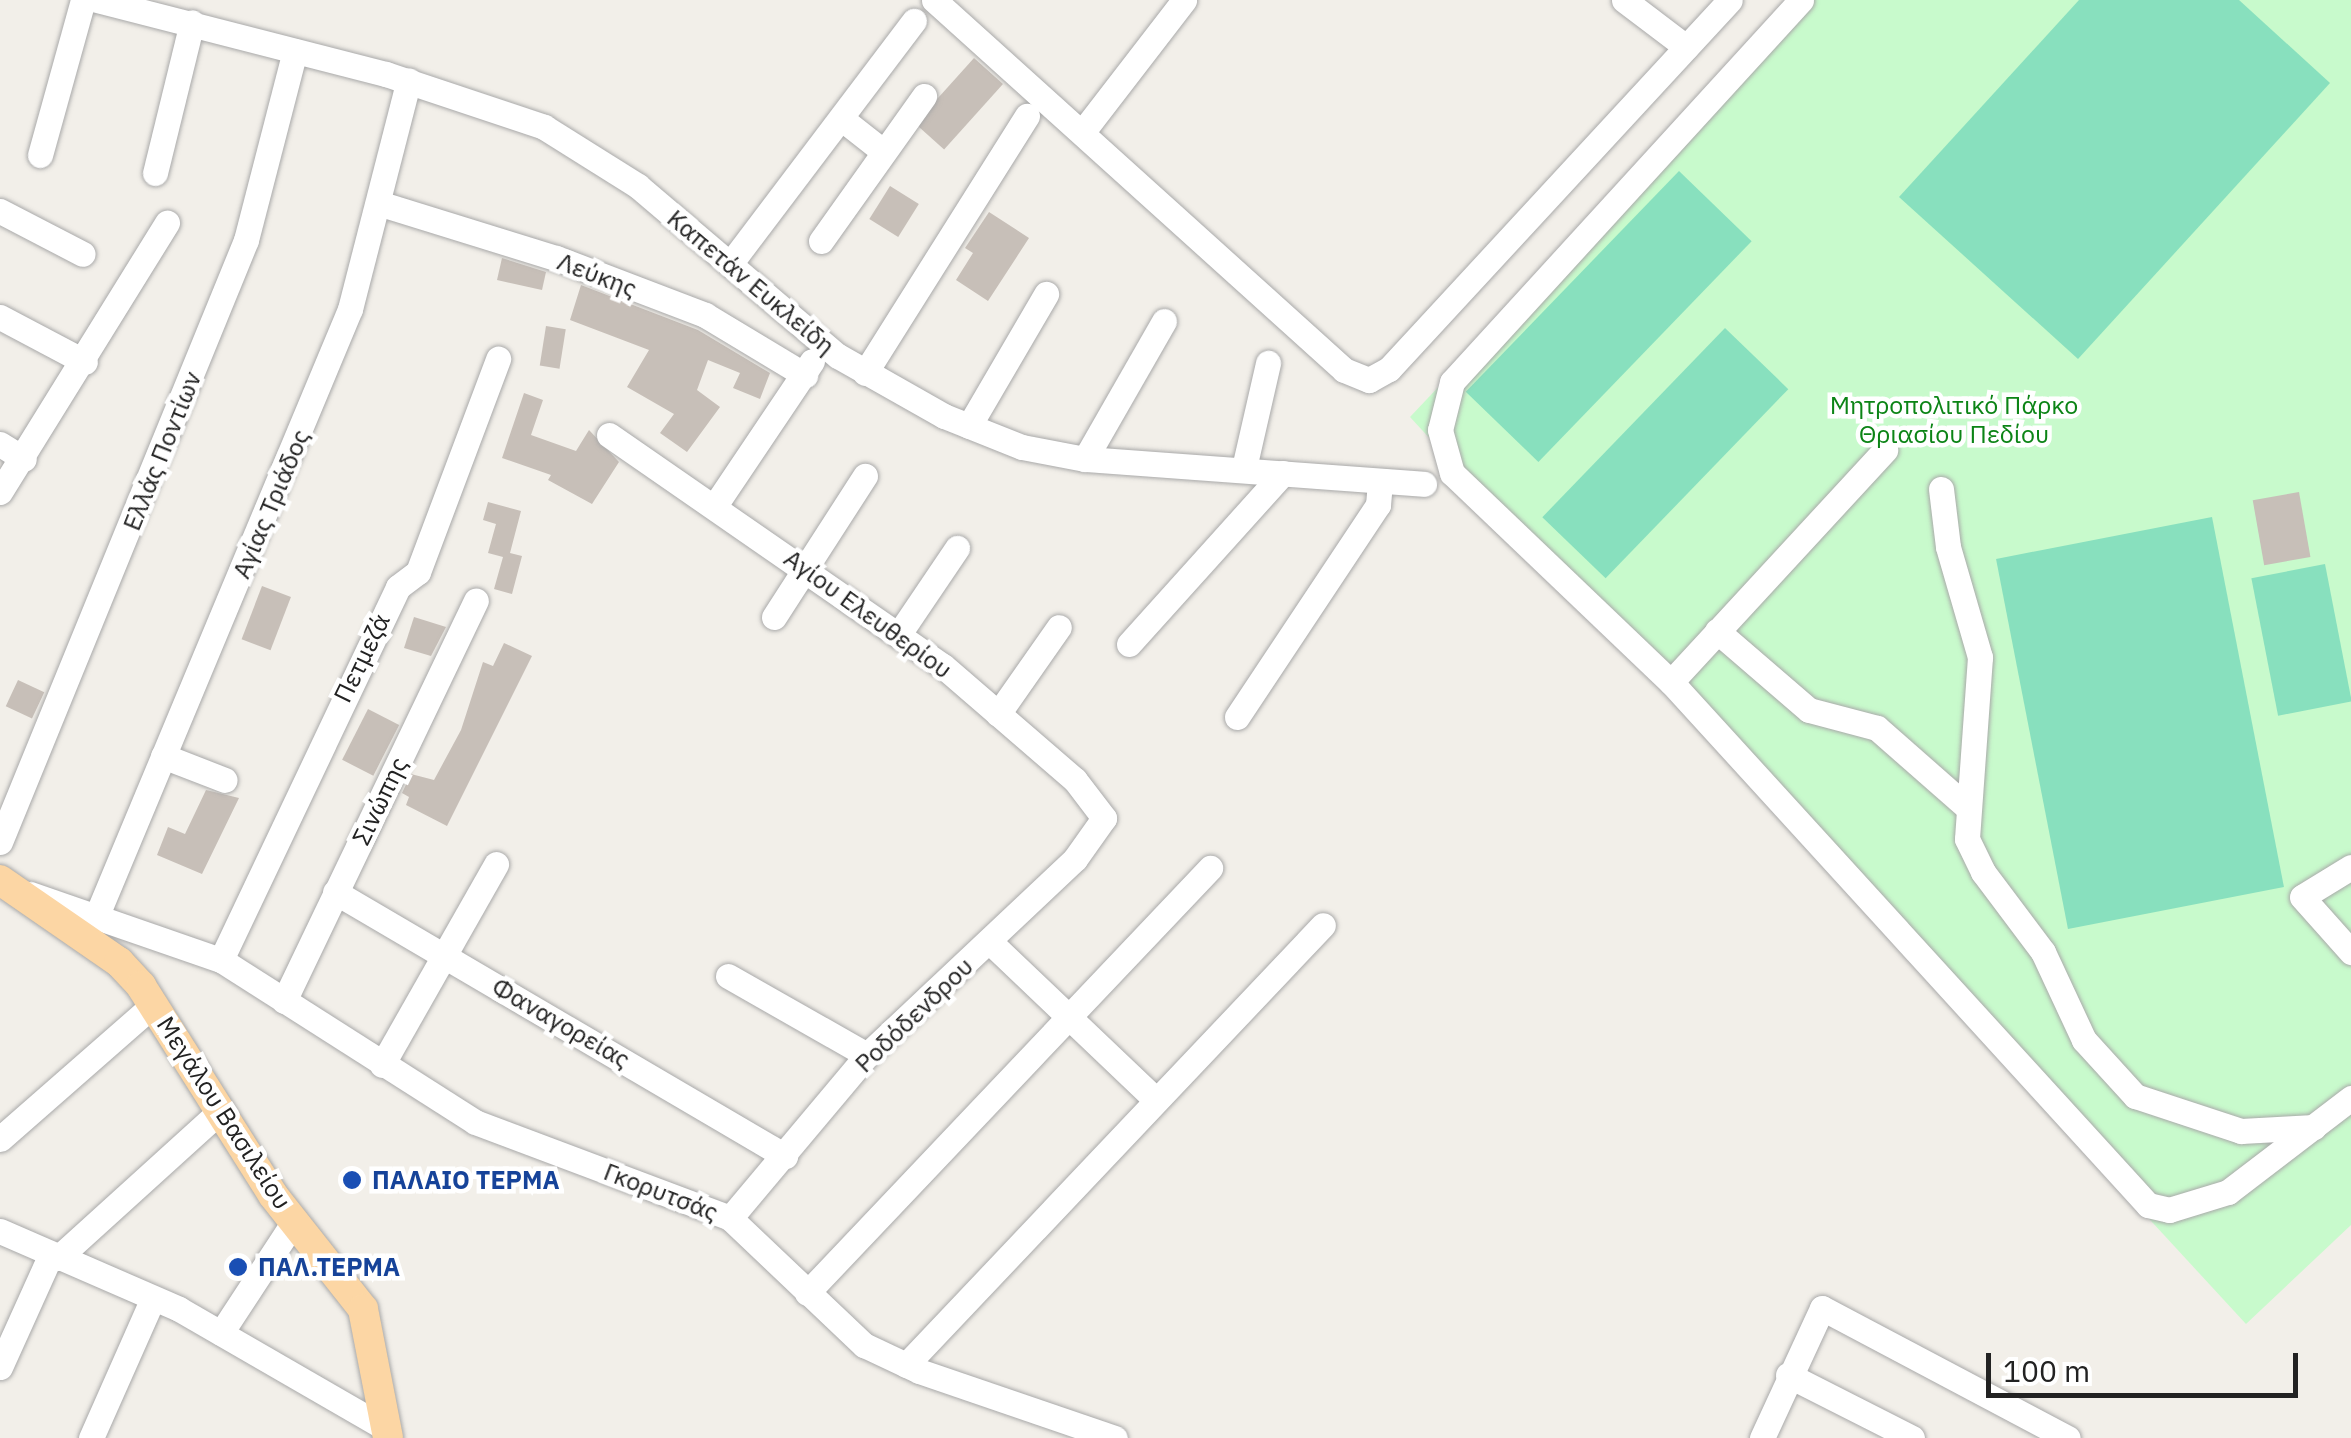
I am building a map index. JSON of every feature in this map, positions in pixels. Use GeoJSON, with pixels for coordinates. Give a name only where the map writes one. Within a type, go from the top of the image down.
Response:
{"type":"FeatureCollection","features":[{"type":"Feature","properties":{"kind":"main road","name":"Μεγάλου Βασιλείου"},"geometry":{"type":"LineString","coordinates":[[13,887],[119,962],[154,1004],[219,1112],[363,1309],[385,1432]]}},
{"type":"Feature","properties":{"kind":"street"},"geometry":{"type":"LineString","coordinates":[[40,155],[83,0]]}},
{"type":"Feature","properties":{"kind":"street","name":"Καπετάν Ευκλείδη"},"geometry":{"type":"LineString","coordinates":[[97,0],[139,4],[408,80],[544,127],[638,186],[822,343],[866,372],[969,426],[1022,447],[1085,459],[1424,484]]}},
{"type":"Feature","properties":{"kind":"street"},"geometry":{"type":"LineString","coordinates":[[934,0],[1084,130],[1344,370],[1369,380],[1389,369],[1730,0]]}},
{"type":"Feature","properties":{"kind":"street"},"geometry":{"type":"LineString","coordinates":[[1084,130],[1184,0]]}},
{"type":"Feature","properties":{"kind":"street"},"geometry":{"type":"LineString","coordinates":[[1624,0],[1686,46]]}},
{"type":"Feature","properties":{"kind":"street"},"geometry":{"type":"LineString","coordinates":[[1801,0],[1452,382],[1442,407],[1440,430],[1452,473],[1670,682],[2148,1206],[2169,1210],[2228,1192],[2351,1098]]}},
{"type":"Feature","properties":{"kind":"street"},"geometry":{"type":"LineString","coordinates":[[730,264],[914,21]]}},
{"type":"Feature","properties":{"kind":"street"},"geometry":{"type":"LineString","coordinates":[[156,173],[192,22]]}},
{"type":"Feature","properties":{"kind":"street","name":"Ελλάς Ποντίων"},"geometry":{"type":"LineString","coordinates":[[0,842],[246,240],[295,50]]}},
{"type":"Feature","properties":{"kind":"street","name":"Αγίας Τριάδος"},"geometry":{"type":"LineString","coordinates":[[98,915],[322,379],[378,203],[408,80]]}},
{"type":"Feature","properties":{"kind":"street"},"geometry":{"type":"LineString","coordinates":[[821,241],[924,96]]}},
{"type":"Feature","properties":{"kind":"street"},"geometry":{"type":"LineString","coordinates":[[866,372],[1027,116]]}},
{"type":"Feature","properties":{"kind":"street"},"geometry":{"type":"LineString","coordinates":[[842,119],[884,152]]}},
{"type":"Feature","properties":{"kind":"street","name":"Λεύκης"},"geometry":{"type":"LineString","coordinates":[[378,203],[556,258],[706,315],[805,374]]}},
{"type":"Feature","properties":{"kind":"street"},"geometry":{"type":"LineString","coordinates":[[0,211],[83,254]]}},
{"type":"Feature","properties":{"kind":"street"},"geometry":{"type":"LineString","coordinates":[[0,492],[85,362],[166,223]]}},
{"type":"Feature","properties":{"kind":"street"},"geometry":{"type":"LineString","coordinates":[[969,426],[1046,294]]}},
{"type":"Feature","properties":{"kind":"street"},"geometry":{"type":"LineString","coordinates":[[0,318],[85,362]]}},
{"type":"Feature","properties":{"kind":"street"},"geometry":{"type":"LineString","coordinates":[[1085,459],[1164,321]]}},
{"type":"Feature","properties":{"kind":"street"},"geometry":{"type":"LineString","coordinates":[[716,504],[822,343]]}},
{"type":"Feature","properties":{"kind":"street","name":"Πετμεζά"},"geometry":{"type":"LineString","coordinates":[[221,960],[398,586],[418,572],[498,359]]}},
{"type":"Feature","properties":{"kind":"street"},"geometry":{"type":"LineString","coordinates":[[1244,468],[1268,363]]}},
{"type":"Feature","properties":{"kind":"street","name":"Αγίου Ελευθερίου"},"geometry":{"type":"LineString","coordinates":[[610,435],[716,504],[899,634],[1075,780],[1104,818]]}},
{"type":"Feature","properties":{"kind":"street"},"geometry":{"type":"LineString","coordinates":[[0,444],[24,460]]}},
{"type":"Feature","properties":{"kind":"street"},"geometry":{"type":"LineString","coordinates":[[1670,682],[1885,450]]}},
{"type":"Feature","properties":{"kind":"street"},"geometry":{"type":"LineString","coordinates":[[1129,644],[1283,473]]}},
{"type":"Feature","properties":{"kind":"street"},"geometry":{"type":"LineString","coordinates":[[774,617],[864,476]]}},
{"type":"Feature","properties":{"kind":"street"},"geometry":{"type":"LineString","coordinates":[[1236,717],[1378,505],[1380,482]]}},
{"type":"Feature","properties":{"kind":"street"},"geometry":{"type":"LineString","coordinates":[[1942,488],[1948,547],[1980,657],[1967,839],[1983,872],[2043,952],[2084,1040],[2136,1096],[2242,1131],[2316,1127]]}},
{"type":"Feature","properties":{"kind":"street"},"geometry":{"type":"LineString","coordinates":[[899,634],[958,548]]}},
{"type":"Feature","properties":{"kind":"street","name":"Σινώπης"},"geometry":{"type":"LineString","coordinates":[[284,1001],[476,601]]}},
{"type":"Feature","properties":{"kind":"street"},"geometry":{"type":"LineString","coordinates":[[998,714],[1059,627]]}},
{"type":"Feature","properties":{"kind":"street"},"geometry":{"type":"LineString","coordinates":[[1717,631],[1809,710],[1876,728],[1968,808]]}},
{"type":"Feature","properties":{"kind":"street"},"geometry":{"type":"LineString","coordinates":[[164,756],[226,780]]}},
{"type":"Feature","properties":{"kind":"street","name":"Ροδόδενδρου"},"geometry":{"type":"LineString","coordinates":[[730,1218],[867,1055],[1076,859],[1104,818]]}},
{"type":"Feature","properties":{"kind":"street"},"geometry":{"type":"LineString","coordinates":[[382,1065],[496,864]]}},
{"type":"Feature","properties":{"kind":"street"},"geometry":{"type":"LineString","coordinates":[[2351,867],[2302,898],[2351,952]]}},
{"type":"Feature","properties":{"kind":"street"},"geometry":{"type":"LineString","coordinates":[[807,1293],[1210,868]]}},
{"type":"Feature","properties":{"kind":"street","name":"Γκορυτσάς"},"geometry":{"type":"LineString","coordinates":[[13,887],[221,960],[382,1065],[504,1136],[730,1218],[864,1345],[906,1365],[1115,1438]]}},
{"type":"Feature","properties":{"kind":"street","name":"Φαναγορείας"},"geometry":{"type":"LineString","coordinates":[[335,892],[444,952],[785,1156]]}},
{"type":"Feature","properties":{"kind":"street"},"geometry":{"type":"LineString","coordinates":[[906,1365],[1323,925]]}},
{"type":"Feature","properties":{"kind":"street"},"geometry":{"type":"LineString","coordinates":[[990,942],[1156,1100]]}},
{"type":"Feature","properties":{"kind":"street"},"geometry":{"type":"LineString","coordinates":[[728,976],[867,1055]]}},
{"type":"Feature","properties":{"kind":"street"},"geometry":{"type":"LineString","coordinates":[[0,1139],[154,1004]]}},
{"type":"Feature","properties":{"kind":"street"},"geometry":{"type":"LineString","coordinates":[[0,1367],[55,1256],[219,1112]]}},
{"type":"Feature","properties":{"kind":"street"},"geometry":{"type":"LineString","coordinates":[[221,1334],[295,1220]]}},
{"type":"Feature","properties":{"kind":"street"},"geometry":{"type":"LineString","coordinates":[[0,1231],[153,1298],[385,1432]]}},
{"type":"Feature","properties":{"kind":"street"},"geometry":{"type":"LineString","coordinates":[[91,1438],[153,1298]]}},
{"type":"Feature","properties":{"kind":"street"},"geometry":{"type":"LineString","coordinates":[[1762,1438],[1822,1308],[2068,1438]]}},
{"type":"Feature","properties":{"kind":"street"},"geometry":{"type":"LineString","coordinates":[[1788,1376],[1912,1438]]}},
{"type":"Feature","properties":{"kind":"green space","name":"Μητροπολιτικό Πάρκο Θριασίου Πεδίου"},"geometry":{"type":"Polygon","coordinates":[[[1804,0],[2351,0],[2351,1225],[2246,1324],[1410,417],[1804,0]]]}},
{"type":"Feature","properties":{"kind":"green space"},"geometry":{"type":"Polygon","coordinates":[[[2079,0],[2239,0],[2330,83],[2078,359],[1899,197],[2079,0]]]}},
{"type":"Feature","properties":{"kind":"green space"},"geometry":{"type":"Polygon","coordinates":[[[1679,171],[1752,241],[1538,462],[1466,392],[1679,171]]]}},
{"type":"Feature","properties":{"kind":"green space"},"geometry":{"type":"Polygon","coordinates":[[[1725,328],[1788,389],[1606,578],[1542,517],[1725,328]]]}},
{"type":"Feature","properties":{"kind":"green space"},"geometry":{"type":"Polygon","coordinates":[[[2212,517],[2284,887],[2068,929],[1996,559],[2212,517]]]}},
{"type":"Feature","properties":{"kind":"green space"},"geometry":{"type":"Polygon","coordinates":[[[2325,564],[2351,702],[2278,716],[2251,578],[2325,564]]]}},
{"type":"Feature","properties":{"kind":"building"},"geometry":{"type":"Polygon","coordinates":[[[974,58],[1003,84],[944,149],[915,123],[974,58]]]}},
{"type":"Feature","properties":{"kind":"building"},"geometry":{"type":"Polygon","coordinates":[[[890,186],[919,204],[898,237],[869,219],[890,186]]]}},
{"type":"Feature","properties":{"kind":"building"},"geometry":{"type":"Polygon","coordinates":[[[989,212],[1029,238],[988,301],[956,280],[973,253],[965,248],[989,212]]]}},
{"type":"Feature","properties":{"kind":"building"},"geometry":{"type":"Polygon","coordinates":[[[502,258],[546,272],[542,290],[497,280],[502,258]]]}},
{"type":"Feature","properties":{"kind":"building"},"geometry":{"type":"Polygon","coordinates":[[[581,285],[698,330],[770,373],[760,399],[733,388],[740,373],[708,360],[697,390],[720,407],[687,452],[660,433],[674,414],[627,387],[649,350],[570,320],[581,285]]]}},
{"type":"Feature","properties":{"kind":"building"},"geometry":{"type":"Polygon","coordinates":[[[546,326],[566,329],[559,369],[540,366],[546,326]]]}},
{"type":"Feature","properties":{"kind":"building"},"geometry":{"type":"Polygon","coordinates":[[[524,393],[543,400],[531,435],[576,451],[589,430],[619,462],[592,504],[548,480],[551,475],[502,458],[524,393]]]}},
{"type":"Feature","properties":{"kind":"building"},"geometry":{"type":"Polygon","coordinates":[[[2299,492],[2310,557],[2264,565],[2253,500],[2299,492]]]}},
{"type":"Feature","properties":{"kind":"building"},"geometry":{"type":"Polygon","coordinates":[[[488,502],[521,511],[510,553],[522,556],[512,594],[494,589],[503,557],[488,553],[496,524],[483,520],[488,502]]]}},
{"type":"Feature","properties":{"kind":"building"},"geometry":{"type":"Polygon","coordinates":[[[262,586],[291,597],[271,650],[242,639],[262,586]]]}},
{"type":"Feature","properties":{"kind":"building"},"geometry":{"type":"Polygon","coordinates":[[[414,617],[446,627],[431,656],[404,648],[414,617]]]}},
{"type":"Feature","properties":{"kind":"building"},"geometry":{"type":"Polygon","coordinates":[[[504,643],[532,656],[447,826],[406,805],[409,797],[402,793],[411,774],[434,780],[461,730],[483,662],[493,666],[504,643]]]}},
{"type":"Feature","properties":{"kind":"building"},"geometry":{"type":"Polygon","coordinates":[[[18,680],[44,692],[32,719],[6,706],[18,680]]]}},
{"type":"Feature","properties":{"kind":"building"},"geometry":{"type":"Polygon","coordinates":[[[368,709],[399,725],[373,776],[342,760],[368,709]]]}},
{"type":"Feature","properties":{"kind":"building"},"geometry":{"type":"Polygon","coordinates":[[[206,790],[239,798],[202,874],[157,855],[168,827],[185,834],[206,790]]]}},
{"type":"Feature","properties":{"kind":"place","name":"ΠΑΛΑΙΟ ΤΕΡΜΑ"},"geometry":{"type":"Point","coordinates":[352,1180]}},
{"type":"Feature","properties":{"kind":"place","name":"ΠΑΛ.ΤΕΡΜΑ"},"geometry":{"type":"Point","coordinates":[238,1267]}}]}
